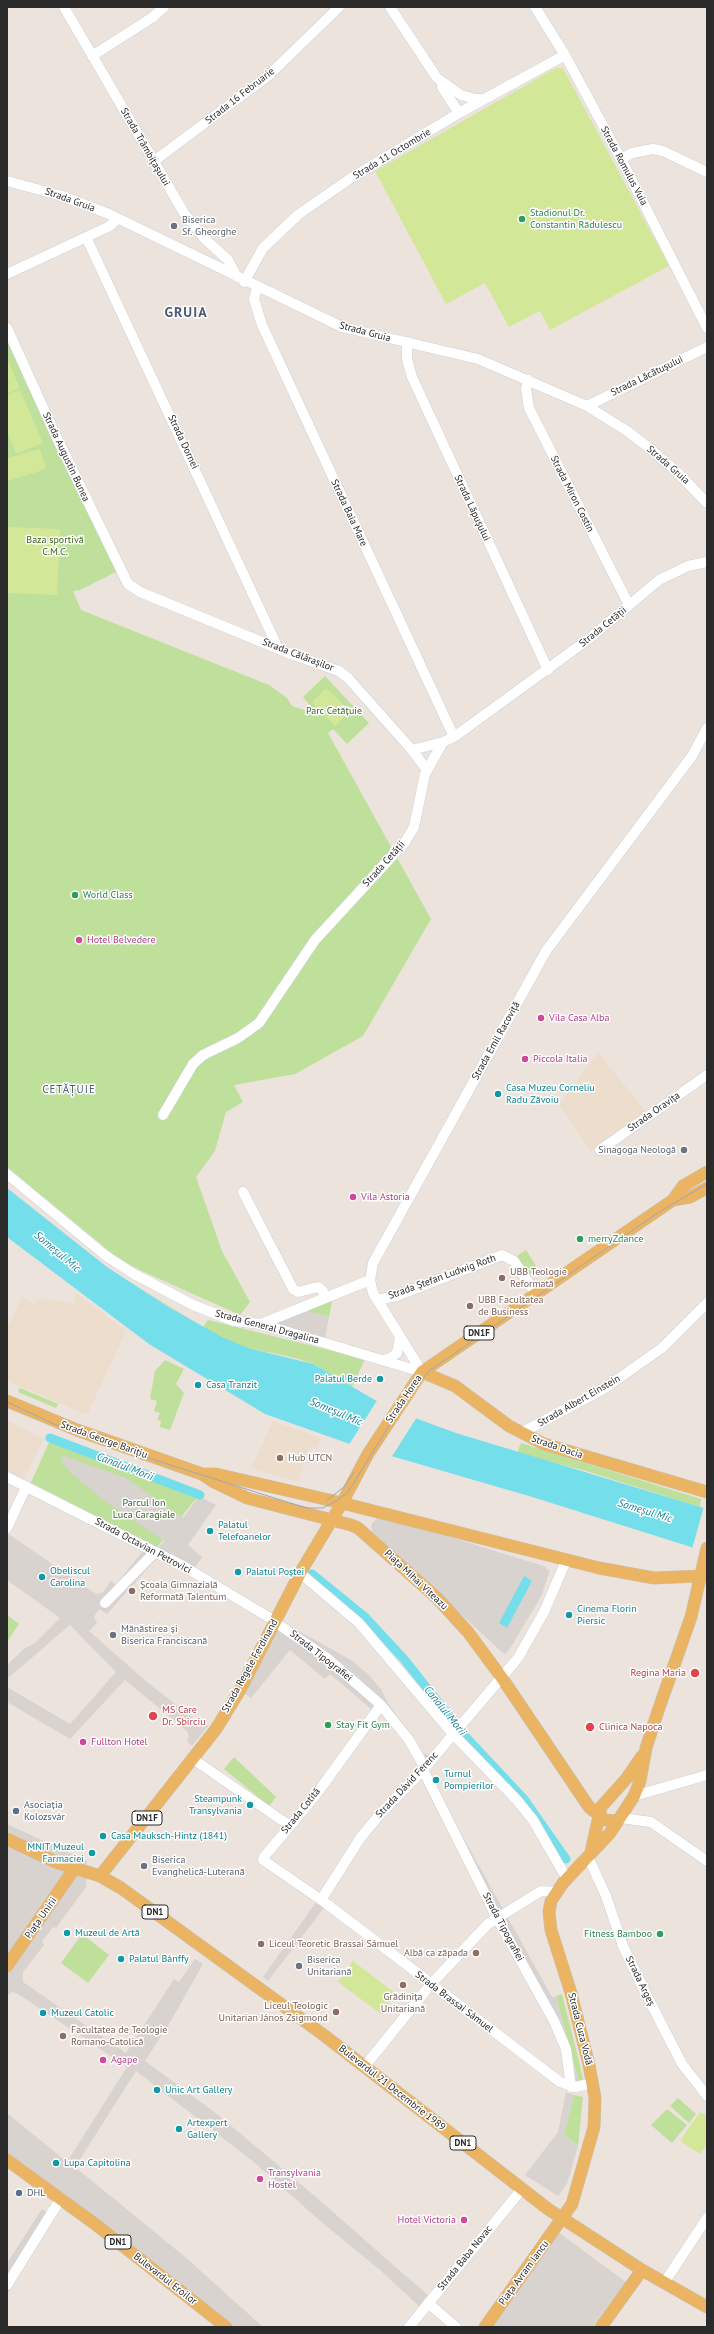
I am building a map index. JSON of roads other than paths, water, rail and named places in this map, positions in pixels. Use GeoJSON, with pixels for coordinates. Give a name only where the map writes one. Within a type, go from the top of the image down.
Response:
{"type":"FeatureCollection","features":[{"type":"Feature","properties":{"kind":"main road","name":"Strada Horea"},"geometry":{"type":"LineString","coordinates":[[342,1503],[368,1454],[422,1372],[673,1200],[683,1186],[707,1172]]}},
{"type":"Feature","properties":{"kind":"main road","name":"Strada Horea"},"geometry":{"type":"LineString","coordinates":[[673,1200],[690,1197],[707,1188]]}},
{"type":"Feature","properties":{"kind":"main road","name":"Strada Dacia"},"geometry":{"type":"LineString","coordinates":[[422,1372],[455,1386],[497,1418],[521,1433],[560,1450],[707,1492]]}},
{"type":"Feature","properties":{"kind":"main road","name":"Strada George Barițiu"},"geometry":{"type":"LineString","coordinates":[[7,1401],[77,1430],[202,1474],[214,1482],[247,1498],[331,1521]]}},
{"type":"Feature","properties":{"kind":"main road","name":"Strada George Barițiu"},"geometry":{"type":"LineString","coordinates":[[202,1474],[216,1474],[342,1503]]}},
{"type":"Feature","properties":{"kind":"main road","name":"Strada Regele Ferdinand"},"geometry":{"type":"LineString","coordinates":[[100,1876],[193,1759],[240,1690],[300,1573],[342,1503]]}},
{"type":"Feature","properties":{"kind":"main road"},"geometry":{"type":"LineString","coordinates":[[342,1503],[566,1561],[638,1576],[672,1578],[703,1576]]}},
{"type":"Feature","properties":{"kind":"main road","name":"Piața Mihai Viteazu"},"geometry":{"type":"LineString","coordinates":[[331,1521],[351,1525],[364,1533],[437,1598],[468,1632],[502,1678],[583,1799],[599,1817]]}},
{"type":"Feature","properties":{"kind":"main road"},"geometry":{"type":"LineString","coordinates":[[590,1855],[599,1817],[599,1810],[604,1802],[635,1768],[646,1748],[691,1617],[703,1576],[706,1551]]}},
{"type":"Feature","properties":{"kind":"main road","name":"Strada Cuza Vodă"},"geometry":{"type":"LineString","coordinates":[[563,2218],[572,2204],[591,2140],[595,2108],[583,2035],[551,1930],[550,1907],[555,1892],[610,1833],[634,1796],[640,1781],[646,1748]]}},
{"type":"Feature","properties":{"kind":"main road"},"geometry":{"type":"LineString","coordinates":[[599,1817],[608,1821],[619,1819]]}},
{"type":"Feature","properties":{"kind":"main road","name":"DN1"},"geometry":{"type":"LineString","coordinates":[[7,1839],[74,1869],[100,1876]]}},
{"type":"Feature","properties":{"kind":"main road","name":"Piața Unirii"},"geometry":{"type":"LineString","coordinates":[[7,1966],[74,1869]]}},
{"type":"Feature","properties":{"kind":"main road","name":"Bulevardul 21 Decembrie 1989"},"geometry":{"type":"LineString","coordinates":[[100,1876],[121,1888],[209,1950],[365,2066],[522,2189],[642,2270],[707,2307]]}},
{"type":"Feature","properties":{"kind":"main road","name":"Bulevardul Eroilor"},"geometry":{"type":"LineString","coordinates":[[7,2160],[61,2198],[226,2327]]}},
{"type":"Feature","properties":{"kind":"main road","name":"Piața Avram Iancu"},"geometry":{"type":"LineString","coordinates":[[485,2327],[563,2218]]}},
{"type":"Feature","properties":{"kind":"main road"},"geometry":{"type":"LineString","coordinates":[[601,2327],[642,2270]]}},
{"type":"Feature","properties":{"kind":"street","name":"Strada Trâmbițașului"},"geometry":{"type":"LineString","coordinates":[[64,7],[184,213],[204,238],[228,260],[240,280]]}},
{"type":"Feature","properties":{"kind":"street"},"geometry":{"type":"LineString","coordinates":[[92,56],[153,17],[164,7]]}},
{"type":"Feature","properties":{"kind":"street","name":"Strada 16 Februarie"},"geometry":{"type":"LineString","coordinates":[[154,161],[268,76],[339,7]]}},
{"type":"Feature","properties":{"kind":"street"},"geometry":{"type":"LineString","coordinates":[[390,7],[459,113]]}},
{"type":"Feature","properties":{"kind":"street","name":"Strada Romulus Vuia"},"geometry":{"type":"LineString","coordinates":[[535,7],[565,55],[621,159],[707,328]]}},
{"type":"Feature","properties":{"kind":"street","name":"Strada 11 Octombrie"},"geometry":{"type":"LineString","coordinates":[[240,280],[274,235],[299,214],[351,178],[459,113],[565,55]]}},
{"type":"Feature","properties":{"kind":"street"},"geometry":{"type":"LineString","coordinates":[[437,78],[461,96],[476,100],[486,99]]}},
{"type":"Feature","properties":{"kind":"street"},"geometry":{"type":"LineString","coordinates":[[621,159],[632,153],[653,149],[663,151],[707,172]]}},
{"type":"Feature","properties":{"kind":"street","name":"Strada Gruia"},"geometry":{"type":"LineString","coordinates":[[7,181],[62,196],[117,218],[240,280],[342,327],[478,359],[587,406],[609,418],[643,443],[676,471],[707,503]]}},
{"type":"Feature","properties":{"kind":"street"},"geometry":{"type":"LineString","coordinates":[[7,274],[110,226],[117,218]]}},
{"type":"Feature","properties":{"kind":"street","name":"Strada Dornei"},"geometry":{"type":"LineString","coordinates":[[86,237],[278,648]]}},
{"type":"Feature","properties":{"kind":"street","name":"Strada Baia Mare"},"geometry":{"type":"LineString","coordinates":[[257,287],[254,299],[262,325],[454,737]]}},
{"type":"Feature","properties":{"kind":"street","name":"Strada Augustin Bunea"},"geometry":{"type":"LineString","coordinates":[[7,328],[56,436],[128,584]]}},
{"type":"Feature","properties":{"kind":"street","name":"Strada Lăpușului"},"geometry":{"type":"LineString","coordinates":[[407,342],[407,359],[412,377],[548,670]]}},
{"type":"Feature","properties":{"kind":"street","name":"Strada Lăcătușului"},"geometry":{"type":"LineString","coordinates":[[587,406],[707,347]]}},
{"type":"Feature","properties":{"kind":"street","name":"Strada Miron Costin"},"geometry":{"type":"LineString","coordinates":[[528,380],[526,389],[529,408],[630,605]]}},
{"type":"Feature","properties":{"kind":"street","name":"Strada Cetății"},"geometry":{"type":"LineString","coordinates":[[163,1115],[193,1064],[203,1055],[238,1038],[259,1023],[315,940],[405,842],[414,827],[422,785],[427,770],[443,742],[454,737],[548,670],[630,605],[658,580],[675,571],[707,562]]}},
{"type":"Feature","properties":{"kind":"street","name":"Strada Călărașilor"},"geometry":{"type":"LineString","coordinates":[[128,584],[140,592],[339,671],[348,678],[412,750],[427,770]]}},
{"type":"Feature","properties":{"kind":"street","name":"Strada Emil Racoviță"},"geometry":{"type":"LineString","coordinates":[[370,1280],[373,1263],[383,1243],[546,951],[692,756],[707,728]]}},
{"type":"Feature","properties":{"kind":"street"},"geometry":{"type":"LineString","coordinates":[[412,750],[443,742]]}},
{"type":"Feature","properties":{"kind":"street","name":"Strada Oravița"},"geometry":{"type":"LineString","coordinates":[[600,1150],[707,1075]]}},
{"type":"Feature","properties":{"kind":"street","name":"Strada General Dragalina"},"geometry":{"type":"LineString","coordinates":[[7,1174],[100,1251],[134,1274],[211,1313],[234,1321],[261,1324],[422,1372]]}},
{"type":"Feature","properties":{"kind":"street"},"geometry":{"type":"LineString","coordinates":[[243,1192],[293,1289],[298,1292],[318,1287],[323,1291],[325,1297]]}},
{"type":"Feature","properties":{"kind":"street","name":"Strada Ștefan Ludwig Roth"},"geometry":{"type":"LineString","coordinates":[[377,1300],[396,1296],[502,1255],[514,1261],[536,1294]]}},
{"type":"Feature","properties":{"kind":"street"},"geometry":{"type":"LineString","coordinates":[[261,1324],[370,1280],[377,1300],[422,1372]]}},
{"type":"Feature","properties":{"kind":"street","name":"Strada Albert Einstein"},"geometry":{"type":"LineString","coordinates":[[521,1433],[605,1388],[662,1348],[707,1303]]}},
{"type":"Feature","properties":{"kind":"street"},"geometry":{"type":"LineString","coordinates":[[383,1360],[398,1353],[400,1338]]}},
{"type":"Feature","properties":{"kind":"street","name":"Strada Octavian Petrovici"},"geometry":{"type":"LineString","coordinates":[[7,1477],[155,1552],[275,1622]]}},
{"type":"Feature","properties":{"kind":"street"},"geometry":{"type":"LineString","coordinates":[[7,1528],[26,1487]]}},
{"type":"Feature","properties":{"kind":"street"},"geometry":{"type":"LineString","coordinates":[[105,1603],[155,1552]]}},
{"type":"Feature","properties":{"kind":"street"},"geometry":{"type":"LineString","coordinates":[[502,1678],[518,1658],[544,1612],[566,1561]]}},
{"type":"Feature","properties":{"kind":"street"},"geometry":{"type":"LineString","coordinates":[[300,1573],[359,1623],[454,1733],[525,1810],[567,1879]]}},
{"type":"Feature","properties":{"kind":"street","name":"Strada Tipografiei"},"geometry":{"type":"LineString","coordinates":[[275,1622],[327,1658],[381,1705],[409,1740],[496,1917],[554,2021],[566,2049],[571,2087]]}},
{"type":"Feature","properties":{"kind":"street","name":"Strada Dávid Ferenc"},"geometry":{"type":"LineString","coordinates":[[321,1900],[361,1837],[381,1813],[424,1769],[502,1678]]}},
{"type":"Feature","properties":{"kind":"street","name":"Strada Cotită"},"geometry":{"type":"LineString","coordinates":[[321,1900],[264,1860],[264,1857],[290,1826],[381,1705]]}},
{"type":"Feature","properties":{"kind":"street"},"geometry":{"type":"LineString","coordinates":[[193,1759],[290,1826]]}},
{"type":"Feature","properties":{"kind":"street"},"geometry":{"type":"LineString","coordinates":[[634,1796],[707,1775]]}},
{"type":"Feature","properties":{"kind":"street"},"geometry":{"type":"LineString","coordinates":[[619,1819],[647,1820],[707,1861]]}},
{"type":"Feature","properties":{"kind":"street","name":"Strada Argeș"},"geometry":{"type":"LineString","coordinates":[[590,1855],[623,1946],[645,1992],[682,2064],[707,2096]]}},
{"type":"Feature","properties":{"kind":"street"},"geometry":{"type":"LineString","coordinates":[[365,2066],[431,1984],[496,1917],[541,1891],[555,1892]]}},
{"type":"Feature","properties":{"kind":"street","name":"Strada Brassai Sámuel"},"geometry":{"type":"LineString","coordinates":[[321,1900],[560,2082],[571,2087]]}},
{"type":"Feature","properties":{"kind":"street"},"geometry":{"type":"LineString","coordinates":[[571,2087],[592,2083]]}},
{"type":"Feature","properties":{"kind":"street","name":"Strada Baba Novac"},"geometry":{"type":"LineString","coordinates":[[408,2327],[522,2189]]}},
{"type":"Feature","properties":{"kind":"street"},"geometry":{"type":"LineString","coordinates":[[7,2285],[61,2198]]}},
{"type":"Feature","properties":{"kind":"street"},"geometry":{"type":"LineString","coordinates":[[664,2283],[707,2218]]}},
{"type":"Feature","properties":{"kind":"street"},"geometry":{"type":"LineString","coordinates":[[428,2303],[456,2327]]}},
{"type":"Feature","properties":{"kind":"water","name":"Someșul Mic"},"geometry":{"type":"Polygon","coordinates":[[[7,1188],[107,1267],[170,1308],[222,1337],[248,1348],[313,1364],[375,1400],[415,1418],[456,1433],[707,1509],[707,1552],[529,1496],[350,1444],[265,1414],[149,1344],[7,1237],[7,1188]]]}},
{"type":"Feature","properties":{"kind":"water"},"geometry":{"type":"Polygon","coordinates":[[[524,1576],[532,1581],[507,1628],[499,1623],[524,1576]]]}},
{"type":"Feature","properties":{"kind":"waterway","name":"Canalul Morii"},"geometry":{"type":"LineString","coordinates":[[50,1438],[200,1495]]}},
{"type":"Feature","properties":{"kind":"waterway","name":"Canalul Morii"},"geometry":{"type":"LineString","coordinates":[[312,1574],[365,1617],[404,1659],[463,1734],[524,1799],[566,1859]]}},
{"type":"Feature","properties":{"kind":"tram line"},"geometry":{"type":"LineString","coordinates":[[7,1402],[54,1424],[139,1455],[306,1508],[323,1508],[348,1492],[402,1405],[429,1371],[659,1212],[707,1184]]}},
{"type":"Feature","properties":{"kind":"tram line"},"geometry":{"type":"LineString","coordinates":[[327,1500],[344,1487],[354,1472]]}},
{"type":"Feature","properties":{"kind":"place","name":"Stadionul Dr. Constantin Rădulescu"},"geometry":{"type":"Point","coordinates":[522,219]}},
{"type":"Feature","properties":{"kind":"place","name":"Biserica Sf. Gheorghe"},"geometry":{"type":"Point","coordinates":[174,226]}},
{"type":"Feature","properties":{"kind":"place","name":"World Class"},"geometry":{"type":"Point","coordinates":[75,895]}},
{"type":"Feature","properties":{"kind":"place","name":"Hotel Belvedere"},"geometry":{"type":"Point","coordinates":[79,940]}},
{"type":"Feature","properties":{"kind":"place","name":"Vila Casa Alba"},"geometry":{"type":"Point","coordinates":[541,1018]}},
{"type":"Feature","properties":{"kind":"place","name":"Piccola Italia"},"geometry":{"type":"Point","coordinates":[525,1059]}},
{"type":"Feature","properties":{"kind":"place","name":"Casa Muzeu Corneliu Radu Zăvoiu"},"geometry":{"type":"Point","coordinates":[498,1094]}},
{"type":"Feature","properties":{"kind":"place","name":"Sinagoga Neologă"},"geometry":{"type":"Point","coordinates":[684,1150]}},
{"type":"Feature","properties":{"kind":"place","name":"Vila Astoria"},"geometry":{"type":"Point","coordinates":[353,1197]}},
{"type":"Feature","properties":{"kind":"place","name":"merryZdance"},"geometry":{"type":"Point","coordinates":[580,1239]}},
{"type":"Feature","properties":{"kind":"place","name":"UBB Teologie Reformată"},"geometry":{"type":"Point","coordinates":[502,1278]}},
{"type":"Feature","properties":{"kind":"place","name":"UBB Facultatea de Business"},"geometry":{"type":"Point","coordinates":[470,1306]}},
{"type":"Feature","properties":{"kind":"place","name":"Palatul Berde"},"geometry":{"type":"Point","coordinates":[380,1379]}},
{"type":"Feature","properties":{"kind":"place","name":"Casa Tranzit"},"geometry":{"type":"Point","coordinates":[198,1385]}},
{"type":"Feature","properties":{"kind":"place","name":"Hub UTCN"},"geometry":{"type":"Point","coordinates":[280,1458]}},
{"type":"Feature","properties":{"kind":"place","name":"Palatul Telefoanelor"},"geometry":{"type":"Point","coordinates":[210,1531]}},
{"type":"Feature","properties":{"kind":"place","name":"Palatul Poștei"},"geometry":{"type":"Point","coordinates":[238,1572]}},
{"type":"Feature","properties":{"kind":"place","name":"Obeliscul Carolina"},"geometry":{"type":"Point","coordinates":[42,1577]}},
{"type":"Feature","properties":{"kind":"place","name":"Școala Gimnazială Reformată Talentum"},"geometry":{"type":"Point","coordinates":[132,1591]}},
{"type":"Feature","properties":{"kind":"place","name":"Cinema Florin Piersic"},"geometry":{"type":"Point","coordinates":[569,1615]}},
{"type":"Feature","properties":{"kind":"place","name":"Mănăstirea și Biserica Franciscană"},"geometry":{"type":"Point","coordinates":[113,1635]}},
{"type":"Feature","properties":{"kind":"place","name":"Regina Maria"},"geometry":{"type":"Point","coordinates":[695,1673]}},
{"type":"Feature","properties":{"kind":"place","name":"MS Care Dr. Sbirciu"},"geometry":{"type":"Point","coordinates":[153,1716]}},
{"type":"Feature","properties":{"kind":"place","name":"Stay Fit Gym"},"geometry":{"type":"Point","coordinates":[328,1725]}},
{"type":"Feature","properties":{"kind":"place","name":"Clinica Napoca"},"geometry":{"type":"Point","coordinates":[590,1727]}},
{"type":"Feature","properties":{"kind":"place","name":"Fullton Hotel"},"geometry":{"type":"Point","coordinates":[83,1742]}},
{"type":"Feature","properties":{"kind":"place","name":"Turnul Pompierilor"},"geometry":{"type":"Point","coordinates":[436,1780]}},
{"type":"Feature","properties":{"kind":"place","name":"Steampunk Transylvania"},"geometry":{"type":"Point","coordinates":[250,1805]}},
{"type":"Feature","properties":{"kind":"place","name":"Asociația Kolozsvár"},"geometry":{"type":"Point","coordinates":[16,1811]}},
{"type":"Feature","properties":{"kind":"place","name":"Casa Mauksch-Hintz (1841)"},"geometry":{"type":"Point","coordinates":[103,1836]}},
{"type":"Feature","properties":{"kind":"place","name":"MNIT Muzeul Farmaciei"},"geometry":{"type":"Point","coordinates":[92,1853]}},
{"type":"Feature","properties":{"kind":"place","name":"Biserica Evanghelică-Luterană"},"geometry":{"type":"Point","coordinates":[144,1866]}},
{"type":"Feature","properties":{"kind":"place","name":"Muzeul de Artă"},"geometry":{"type":"Point","coordinates":[67,1933]}},
{"type":"Feature","properties":{"kind":"place","name":"Fitness Bamboo"},"geometry":{"type":"Point","coordinates":[660,1934]}},
{"type":"Feature","properties":{"kind":"place","name":"Liceul Teoretic Brassai Sámuel"},"geometry":{"type":"Point","coordinates":[261,1944]}},
{"type":"Feature","properties":{"kind":"place","name":"Albă ca zăpada"},"geometry":{"type":"Point","coordinates":[476,1953]}},
{"type":"Feature","properties":{"kind":"place","name":"Palatul Bánffy"},"geometry":{"type":"Point","coordinates":[121,1959]}},
{"type":"Feature","properties":{"kind":"place","name":"Biserica Unitariană"},"geometry":{"type":"Point","coordinates":[299,1966]}},
{"type":"Feature","properties":{"kind":"place","name":"Grădinița Unitariană"},"geometry":{"type":"Point","coordinates":[403,1985]}},
{"type":"Feature","properties":{"kind":"place","name":"Liceul Teologic Unitarian János Zsigmond"},"geometry":{"type":"Point","coordinates":[336,2012]}},
{"type":"Feature","properties":{"kind":"place","name":"Muzeul Catolic"},"geometry":{"type":"Point","coordinates":[43,2013]}},
{"type":"Feature","properties":{"kind":"place","name":"Facultatea de Teologie Romano-Catolică"},"geometry":{"type":"Point","coordinates":[63,2036]}},
{"type":"Feature","properties":{"kind":"place","name":"Agape"},"geometry":{"type":"Point","coordinates":[103,2060]}},
{"type":"Feature","properties":{"kind":"place","name":"Unic Art Gallery"},"geometry":{"type":"Point","coordinates":[157,2090]}},
{"type":"Feature","properties":{"kind":"place","name":"Artexpert Gallery"},"geometry":{"type":"Point","coordinates":[179,2129]}},
{"type":"Feature","properties":{"kind":"place","name":"Lupa Capitolina"},"geometry":{"type":"Point","coordinates":[56,2163]}},
{"type":"Feature","properties":{"kind":"place","name":"Transylvania Hostel"},"geometry":{"type":"Point","coordinates":[260,2179]}},
{"type":"Feature","properties":{"kind":"place","name":"DHL"},"geometry":{"type":"Point","coordinates":[19,2193]}},
{"type":"Feature","properties":{"kind":"place","name":"Hotel Victoria"},"geometry":{"type":"Point","coordinates":[464,2220]}},
{"type":"Feature","properties":{"kind":"district","name":"GRUIA"},"geometry":{"type":"Point","coordinates":[186,313]}},
{"type":"Feature","properties":{"kind":"district","name":"CETĂȚUIE"},"geometry":{"type":"Point","coordinates":[69,1090]}},
{"type":"Feature","properties":{"kind":"park label","name":"Baza sportivă C.M.C."},"geometry":{"type":"Point","coordinates":[55,546]}},
{"type":"Feature","properties":{"kind":"park label","name":"Parc Cetățuie"},"geometry":{"type":"Point","coordinates":[334,711]}},
{"type":"Feature","properties":{"kind":"park label","name":"Parcul Ion Luca Caragiale"},"geometry":{"type":"Point","coordinates":[144,1508]}}]}
